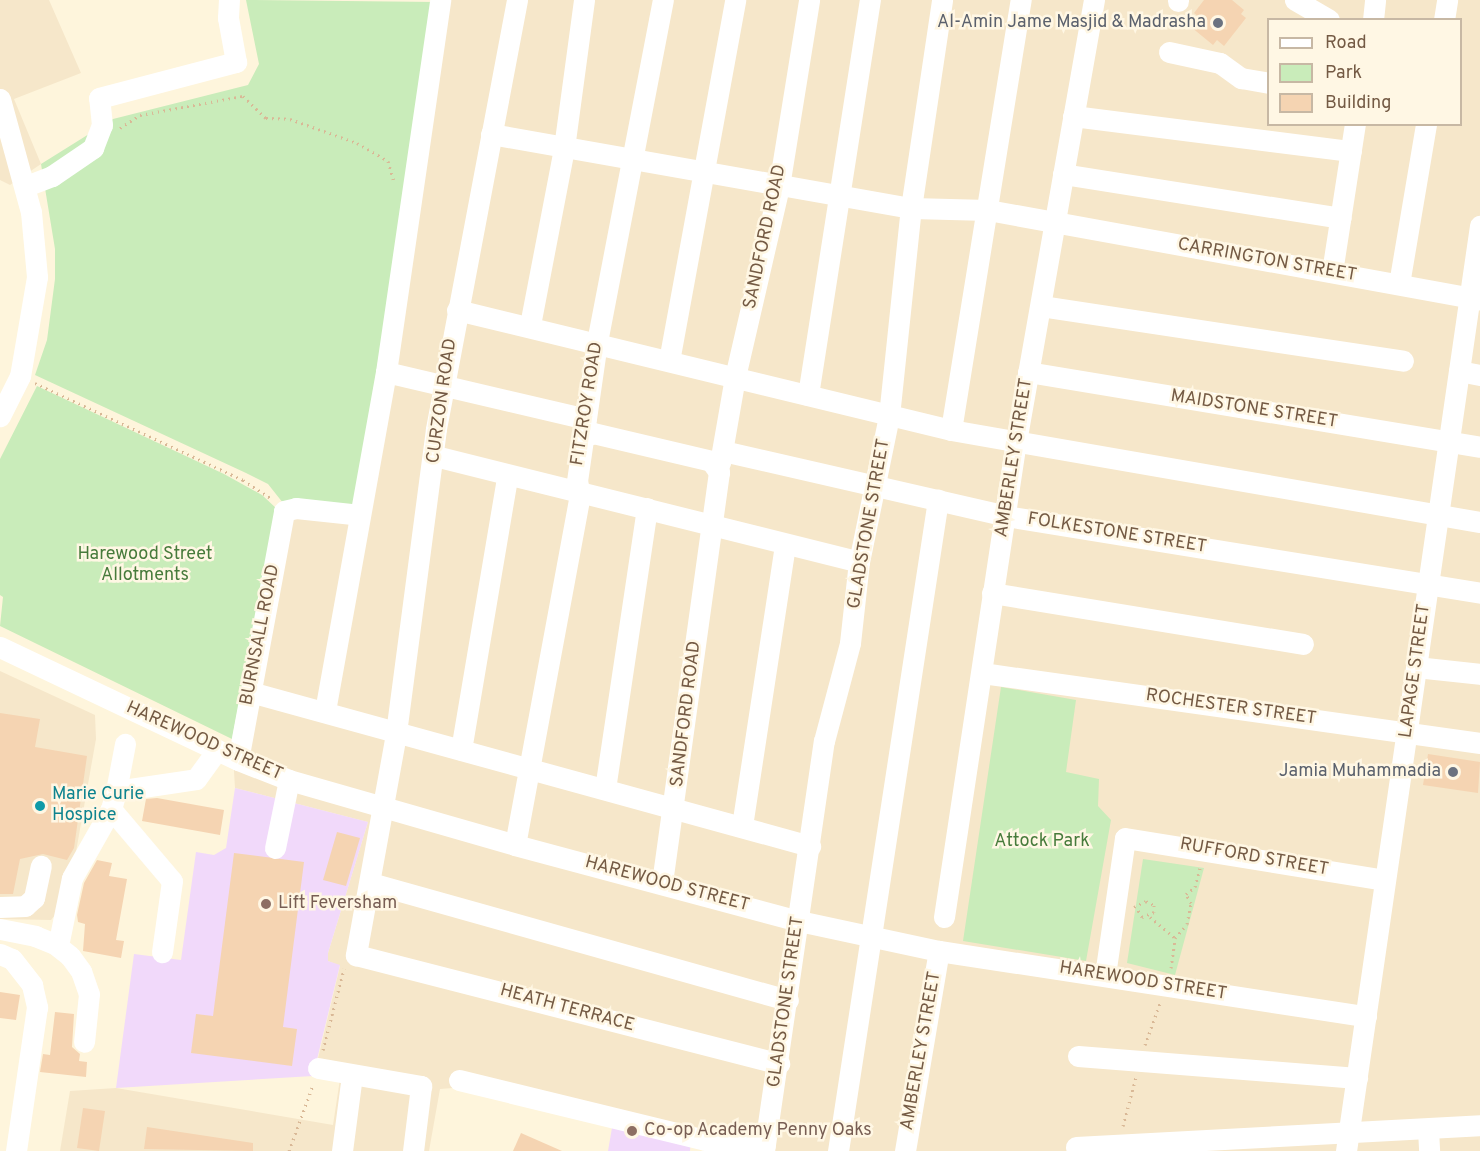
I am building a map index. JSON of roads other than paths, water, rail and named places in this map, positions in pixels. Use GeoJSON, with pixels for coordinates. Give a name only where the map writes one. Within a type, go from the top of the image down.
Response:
{"type":"FeatureCollection","features":[{"type":"Feature","properties":{"kind":"street"},"geometry":{"type":"LineString","coordinates":[[26,186],[52,176],[93,148],[102,125],[99,98],[236,62],[228,18],[229,0]]}},
{"type":"Feature","properties":{"kind":"street"},"geometry":{"type":"LineString","coordinates":[[325,711],[386,372],[440,0]]}},
{"type":"Feature","properties":{"kind":"street","name":"CURZON ROAD"},"geometry":{"type":"LineString","coordinates":[[356,955],[371,883],[396,734],[435,456],[436,429],[517,0]]}},
{"type":"Feature","properties":{"kind":"street"},"geometry":{"type":"LineString","coordinates":[[530,325],[564,148],[584,0]]}},
{"type":"Feature","properties":{"kind":"street","name":"FITZROY ROAD"},"geometry":{"type":"LineString","coordinates":[[515,844],[580,495],[577,481],[597,342],[663,0]]}},
{"type":"Feature","properties":{"kind":"street"},"geometry":{"type":"LineString","coordinates":[[669,361],[735,0]]}},
{"type":"Feature","properties":{"kind":"street","name":"SANDFORD ROAD"},"geometry":{"type":"LineString","coordinates":[[663,884],[675,808],[717,462],[779,186],[809,0]]}},
{"type":"Feature","properties":{"kind":"street"},"geometry":{"type":"LineString","coordinates":[[808,395],[842,195],[870,0]]}},
{"type":"Feature","properties":{"kind":"street","name":"GLADSTONE STREET"},"geometry":{"type":"LineString","coordinates":[[765,1148],[779,1064],[824,741],[850,643],[859,562],[869,509],[878,481],[889,417],[911,208],[942,0]]}},
{"type":"Feature","properties":{"kind":"street"},"geometry":{"type":"LineString","coordinates":[[951,430],[1021,0]]}},
{"type":"Feature","properties":{"kind":"street","name":"AMBERLEY STREET"},"geometry":{"type":"LineString","coordinates":[[944,917],[1016,442],[1094,0]]}},
{"type":"Feature","properties":{"kind":"street"},"geometry":{"type":"LineString","coordinates":[[1295,0],[1326,18]]}},
{"type":"Feature","properties":{"kind":"street"},"geometry":{"type":"LineString","coordinates":[[1372,18],[1376,0]]}},
{"type":"Feature","properties":{"kind":"street"},"geometry":{"type":"LineString","coordinates":[[1444,18],[1447,0]]}},
{"type":"Feature","properties":{"kind":"street"},"geometry":{"type":"LineString","coordinates":[[1169,52],[1220,63],[1241,78],[1267,82]]}},
{"type":"Feature","properties":{"kind":"street"},"geometry":{"type":"LineString","coordinates":[[0,99],[7,143],[26,186],[37,247],[37,277],[20,376],[0,416]]}},
{"type":"Feature","properties":{"kind":"street"},"geometry":{"type":"LineString","coordinates":[[1073,117],[1351,151]]}},
{"type":"Feature","properties":{"kind":"street"},"geometry":{"type":"LineString","coordinates":[[1332,272],[1355,126]]}},
{"type":"Feature","properties":{"kind":"street"},"geometry":{"type":"LineString","coordinates":[[1398,284],[1426,126]]}},
{"type":"Feature","properties":{"kind":"street","name":"CARRINGTON STREET"},"geometry":{"type":"LineString","coordinates":[[490,134],[911,208],[988,210],[1475,298]]}},
{"type":"Feature","properties":{"kind":"street"},"geometry":{"type":"LineString","coordinates":[[1063,174],[1341,218]]}},
{"type":"Feature","properties":{"kind":"street","name":"LAPAGE STREET"},"geometry":{"type":"LineString","coordinates":[[1348,1143],[1383,880],[1407,733],[1459,371],[1475,298],[1480,226]]}},
{"type":"Feature","properties":{"kind":"street"},"geometry":{"type":"LineString","coordinates":[[1041,306],[1403,361]]}},
{"type":"Feature","properties":{"kind":"street"},"geometry":{"type":"LineString","coordinates":[[457,310],[530,325],[889,417],[951,430],[1480,522]]}},
{"type":"Feature","properties":{"kind":"street"},"geometry":{"type":"LineString","coordinates":[[1459,371],[1480,375]]}},
{"type":"Feature","properties":{"kind":"street","name":"FOLKESTONE STREET"},"geometry":{"type":"LineString","coordinates":[[386,372],[586,419],[593,433],[717,462],[878,481],[938,500],[1006,516],[1480,593]]}},
{"type":"Feature","properties":{"kind":"street","name":"MAIDSTONE STREET"},"geometry":{"type":"LineString","coordinates":[[1028,372],[1480,447]]}},
{"type":"Feature","properties":{"kind":"street"},"geometry":{"type":"LineString","coordinates":[[435,456],[507,477],[647,508],[859,562]]}},
{"type":"Feature","properties":{"kind":"street"},"geometry":{"type":"LineString","coordinates":[[461,750],[507,477]]}},
{"type":"Feature","properties":{"kind":"street"},"geometry":{"type":"LineString","coordinates":[[838,1151],[938,500]]}},
{"type":"Feature","properties":{"kind":"street","name":"BURNSALL ROAD"},"geometry":{"type":"LineString","coordinates":[[238,760],[284,511],[296,508],[360,515]]}},
{"type":"Feature","properties":{"kind":"street"},"geometry":{"type":"LineString","coordinates":[[605,789],[647,508]]}},
{"type":"Feature","properties":{"kind":"street"},"geometry":{"type":"LineString","coordinates":[[742,826],[785,545]]}},
{"type":"Feature","properties":{"kind":"street"},"geometry":{"type":"LineString","coordinates":[[992,593],[1303,644]]}},
{"type":"Feature","properties":{"kind":"street","name":"HAREWOOD STREET"},"geometry":{"type":"LineString","coordinates":[[0,647],[238,760],[289,780],[799,921],[939,951],[1366,1016]]}},
{"type":"Feature","properties":{"kind":"street"},"geometry":{"type":"LineString","coordinates":[[1416,667],[1480,674]]}},
{"type":"Feature","properties":{"kind":"street","name":"ROCHESTER STREET"},"geometry":{"type":"LineString","coordinates":[[982,673],[1480,743]]}},
{"type":"Feature","properties":{"kind":"street"},"geometry":{"type":"LineString","coordinates":[[250,692],[810,846]]}},
{"type":"Feature","properties":{"kind":"street"},"geometry":{"type":"LineString","coordinates":[[58,946],[72,878],[113,800],[124,744]]}},
{"type":"Feature","properties":{"kind":"street"},"geometry":{"type":"LineString","coordinates":[[113,800],[196,779],[217,750]]}},
{"type":"Feature","properties":{"kind":"street"},"geometry":{"type":"LineString","coordinates":[[275,848],[289,780]]}},
{"type":"Feature","properties":{"kind":"street"},"geometry":{"type":"LineString","coordinates":[[113,800],[172,881],[162,952]]}},
{"type":"Feature","properties":{"kind":"street","name":"RUFFORD STREET"},"geometry":{"type":"LineString","coordinates":[[1105,975],[1125,838],[1383,880]]}},
{"type":"Feature","properties":{"kind":"street"},"geometry":{"type":"LineString","coordinates":[[0,907],[25,906],[34,898],[41,866]]}},
{"type":"Feature","properties":{"kind":"street"},"geometry":{"type":"LineString","coordinates":[[371,883],[788,1000]]}},
{"type":"Feature","properties":{"kind":"street"},"geometry":{"type":"LineString","coordinates":[[0,929],[35,936],[58,946],[81,971],[89,994],[84,1042]]}},
{"type":"Feature","properties":{"kind":"street","name":"AMBERLEY STREET"},"geometry":{"type":"LineString","coordinates":[[905,1151],[939,951]]}},
{"type":"Feature","properties":{"kind":"street"},"geometry":{"type":"LineString","coordinates":[[0,954],[12,959],[32,985],[37,1007],[16,1151]]}},
{"type":"Feature","properties":{"kind":"street","name":"HEATH TERRACE"},"geometry":{"type":"LineString","coordinates":[[356,955],[779,1064]]}},
{"type":"Feature","properties":{"kind":"street"},"geometry":{"type":"LineString","coordinates":[[1078,1056],[1357,1078]]}},
{"type":"Feature","properties":{"kind":"street"},"geometry":{"type":"LineString","coordinates":[[318,1068],[421,1086],[413,1151]]}},
{"type":"Feature","properties":{"kind":"street"},"geometry":{"type":"LineString","coordinates":[[342,1151],[352,1075]]}},
{"type":"Feature","properties":{"kind":"street"},"geometry":{"type":"LineString","coordinates":[[459,1080],[705,1140],[765,1148]]}},
{"type":"Feature","properties":{"kind":"street"},"geometry":{"type":"LineString","coordinates":[[1076,1147],[1348,1143],[1428,1129],[1480,1125]]}},
{"type":"Feature","properties":{"kind":"street"},"geometry":{"type":"LineString","coordinates":[[1428,1129],[1429,1151]]}},
{"type":"Feature","properties":{"kind":"place","name":"Al-Amin Jame Masjid & Madrasha"},"geometry":{"type":"Point","coordinates":[1218,23]}},
{"type":"Feature","properties":{"kind":"place","name":"Jamia Muhammadia"},"geometry":{"type":"Point","coordinates":[1453,772]}},
{"type":"Feature","properties":{"kind":"place","name":"Marie Curie Hospice"},"geometry":{"type":"Point","coordinates":[40,806]}},
{"type":"Feature","properties":{"kind":"place","name":"Lift Feversham"},"geometry":{"type":"Point","coordinates":[266,904]}},
{"type":"Feature","properties":{"kind":"place","name":"Co-op Academy Penny Oaks"},"geometry":{"type":"Point","coordinates":[632,1131]}},
{"type":"Feature","properties":{"kind":"park label","name":"Harewood Street Allotments"},"geometry":{"type":"Point","coordinates":[145,566]}},
{"type":"Feature","properties":{"kind":"park label","name":"Attock Park"},"geometry":{"type":"Point","coordinates":[1042,842]}}]}
